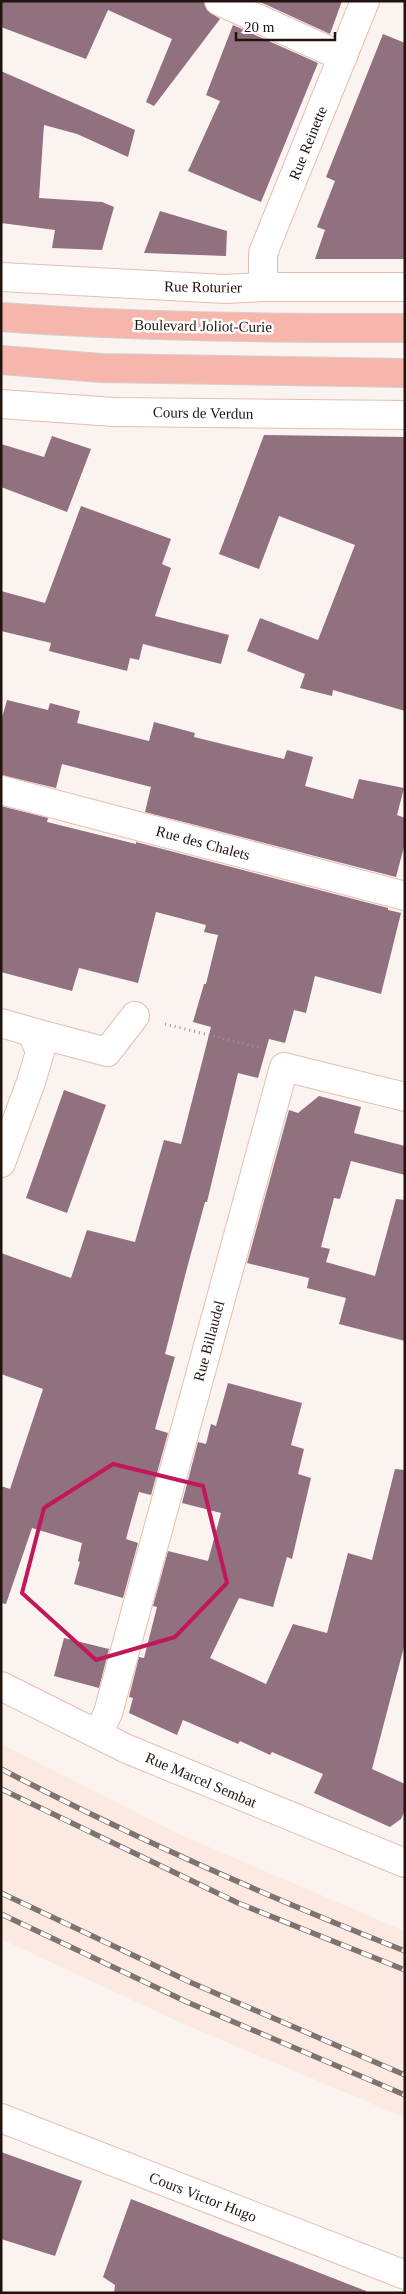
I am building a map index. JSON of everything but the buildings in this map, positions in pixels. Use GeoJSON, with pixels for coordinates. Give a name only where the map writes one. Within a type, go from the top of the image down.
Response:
{"type":"FeatureCollection","features":[{"type":"Feature","properties":{"kind":"main road","name":"Boulevard Joliot-Curie"},"geometry":{"type":"LineString","coordinates":[[1,317],[103,324],[252,328],[405,328]]}},
{"type":"Feature","properties":{"kind":"main road"},"geometry":{"type":"LineString","coordinates":[[1,360],[101,368],[404,372]]}},
{"type":"Feature","properties":{"kind":"street"},"geometry":{"type":"LineString","coordinates":[[219,1],[343,57]]}},
{"type":"Feature","properties":{"kind":"street","name":"Rue Reinette"},"geometry":{"type":"LineString","coordinates":[[263,287],[263,253],[366,1]]}},
{"type":"Feature","properties":{"kind":"street","name":"Rue Roturier"},"geometry":{"type":"LineString","coordinates":[[1,277],[226,289],[405,286]]}},
{"type":"Feature","properties":{"kind":"street","name":"Cours de Verdun"},"geometry":{"type":"LineString","coordinates":[[1,404],[114,412],[405,415]]}},
{"type":"Feature","properties":{"kind":"street","name":"Rue des Chalets"},"geometry":{"type":"LineString","coordinates":[[1,790],[405,896]]}},
{"type":"Feature","properties":{"kind":"street"},"geometry":{"type":"LineString","coordinates":[[1,1023],[107,1052],[135,1016]]}},
{"type":"Feature","properties":{"kind":"street"},"geometry":{"type":"LineString","coordinates":[[1,1163],[40,1052],[32,1032]]}},
{"type":"Feature","properties":{"kind":"street"},"geometry":{"type":"LineString","coordinates":[[284,1067],[405,1097]]}},
{"type":"Feature","properties":{"kind":"street","name":"Rue Billaudel"},"geometry":{"type":"LineString","coordinates":[[98,1734],[108,1713],[284,1067]]}},
{"type":"Feature","properties":{"kind":"street","name":"Rue Marcel Sembat"},"geometry":{"type":"LineString","coordinates":[[1,1686],[128,1749],[405,1863]]}},
{"type":"Feature","properties":{"kind":"street","name":"Cours Victor Hugo"},"geometry":{"type":"LineString","coordinates":[[1,2118],[405,2275]]}},
{"type":"Feature","properties":{"kind":"path"},"geometry":{"type":"LineString","coordinates":[[135,1016],[269,1051],[284,1067]]}},
{"type":"Feature","properties":{"kind":"highlighted area"},"geometry":{"type":"Polygon","coordinates":[[[113,1464],[203,1486],[227,1583],[175,1637],[96,1660],[22,1593],[44,1508],[113,1464]]]}},
{"type":"Feature","properties":{"kind":"shaded area"},"geometry":{"type":"Polygon","coordinates":[[[1,1744],[179,1834],[405,1931],[405,2118],[179,2022],[1,1939],[1,1744]]]}},
{"type":"Feature","properties":{"kind":"railway"},"geometry":{"type":"LineString","coordinates":[[1,1769],[100,1819],[201,1865],[405,1951]]}},
{"type":"Feature","properties":{"kind":"railway"},"geometry":{"type":"LineString","coordinates":[[1,1789],[238,1903],[405,1970]]}},
{"type":"Feature","properties":{"kind":"railway"},"geometry":{"type":"LineString","coordinates":[[1,1893],[192,1983],[405,2075]]}},
{"type":"Feature","properties":{"kind":"railway"},"geometry":{"type":"LineString","coordinates":[[1,1914],[187,2002],[405,2095]]}}]}
